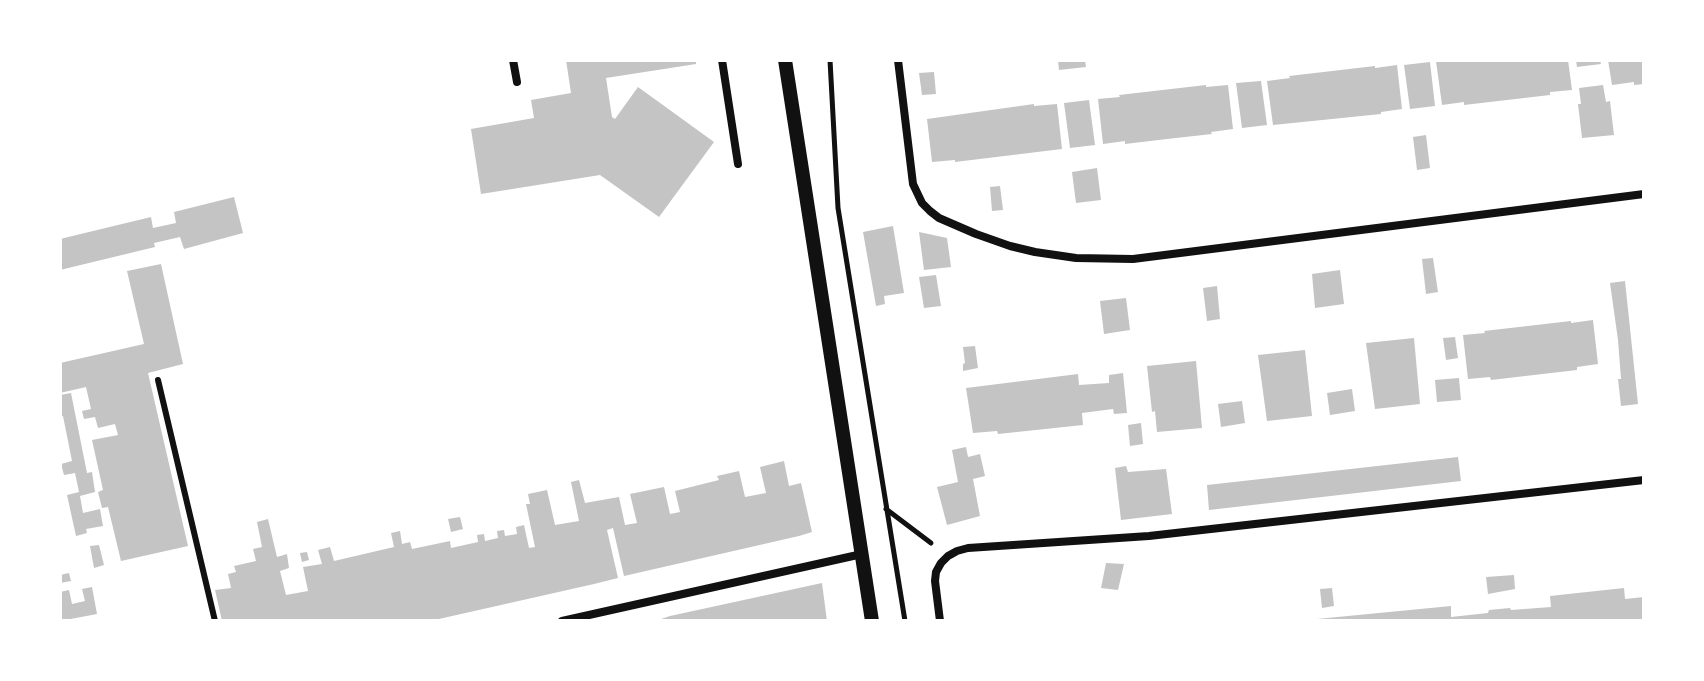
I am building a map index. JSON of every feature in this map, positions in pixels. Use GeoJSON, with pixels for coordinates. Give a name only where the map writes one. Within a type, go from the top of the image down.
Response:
{"type":"FeatureCollection","features":[{"type":"Feature","properties":{"kind":"street"},"geometry":{"type":"LineString","coordinates":[[513,60],[517,82]]}},
{"type":"Feature","properties":{"kind":"street"},"geometry":{"type":"LineString","coordinates":[[722,60],[738,164]]}},
{"type":"Feature","properties":{"kind":"street"},"geometry":{"type":"LineString","coordinates":[[785,60],[872,621]]}},
{"type":"Feature","properties":{"kind":"street"},"geometry":{"type":"LineString","coordinates":[[898,60],[913,184],[922,203],[939,218],[991,240],[1055,256],[1152,257],[1644,194]]}},
{"type":"Feature","properties":{"kind":"street"},"geometry":{"type":"LineString","coordinates":[[940,621],[936,572],[948,556],[980,546],[1149,536],[1644,480]]}},
{"type":"Feature","properties":{"kind":"street"},"geometry":{"type":"LineString","coordinates":[[562,621],[862,554]]}},
{"type":"Feature","properties":{"kind":"lane"},"geometry":{"type":"LineString","coordinates":[[158,380],[215,621]]}},
{"type":"Feature","properties":{"kind":"path"},"geometry":{"type":"LineString","coordinates":[[830,60],[838,208],[905,621]]}},
{"type":"Feature","properties":{"kind":"path"},"geometry":{"type":"LineString","coordinates":[[886,509],[948,556]]}},
{"type":"Feature","properties":{"kind":"building"},"geometry":{"type":"Polygon","coordinates":[[[566,60],[696,60],[696,64],[606,78],[612,117],[615,119],[638,87],[714,142],[659,217],[600,175],[481,194],[471,129],[534,118],[531,100],[571,93],[566,60]]]}},
{"type":"Feature","properties":{"kind":"building"},"geometry":{"type":"Polygon","coordinates":[[[1058,60],[1085,60],[1086,67],[1059,70],[1058,60]]]}},
{"type":"Feature","properties":{"kind":"building"},"geometry":{"type":"Polygon","coordinates":[[[1568,60],[1572,90],[1464,105],[1464,102],[1442,105],[1436,61],[1568,60]]]}},
{"type":"Feature","properties":{"kind":"building"},"geometry":{"type":"Polygon","coordinates":[[[1576,60],[1600,60],[1601,64],[1577,67],[1576,60]]]}},
{"type":"Feature","properties":{"kind":"building"},"geometry":{"type":"Polygon","coordinates":[[[1608,60],[1644,60],[1644,84],[1612,85],[1608,60]]]}},
{"type":"Feature","properties":{"kind":"building"},"geometry":{"type":"Polygon","coordinates":[[[1430,62],[1435,106],[1410,109],[1404,65],[1430,62]]]}},
{"type":"Feature","properties":{"kind":"building"},"geometry":{"type":"Polygon","coordinates":[[[1397,65],[1402,109],[1273,125],[1267,81],[1397,65]]]}},
{"type":"Feature","properties":{"kind":"building"},"geometry":{"type":"Polygon","coordinates":[[[934,72],[936,94],[922,95],[919,73],[934,72]]]}},
{"type":"Feature","properties":{"kind":"building"},"geometry":{"type":"Polygon","coordinates":[[[1261,81],[1267,125],[1242,128],[1236,83],[1261,81]]]}},
{"type":"Feature","properties":{"kind":"building"},"geometry":{"type":"Polygon","coordinates":[[[1228,85],[1233,129],[1212,134],[1103,144],[1098,99],[1228,85]]]}},
{"type":"Feature","properties":{"kind":"building"},"geometry":{"type":"Polygon","coordinates":[[[1603,85],[1606,102],[1610,101],[1614,135],[1582,138],[1579,88],[1603,85]]]}},
{"type":"Feature","properties":{"kind":"building"},"geometry":{"type":"Polygon","coordinates":[[[1089,100],[1095,145],[1070,148],[1064,103],[1089,100]]]}},
{"type":"Feature","properties":{"kind":"building"},"geometry":{"type":"Polygon","coordinates":[[[1034,104],[1057,104],[1062,149],[932,162],[927,119],[1034,104]]]}},
{"type":"Feature","properties":{"kind":"building"},"geometry":{"type":"Polygon","coordinates":[[[1426,135],[1430,168],[1417,170],[1413,137],[1426,135]]]}},
{"type":"Feature","properties":{"kind":"building"},"geometry":{"type":"Polygon","coordinates":[[[1097,168],[1101,200],[1076,203],[1072,172],[1097,168]]]}},
{"type":"Feature","properties":{"kind":"building"},"geometry":{"type":"Polygon","coordinates":[[[1000,186],[1003,210],[992,211],[990,187],[1000,186]]]}},
{"type":"Feature","properties":{"kind":"building"},"geometry":{"type":"Polygon","coordinates":[[[234,197],[243,233],[184,249],[180,237],[154,243],[155,247],[60,270],[60,239],[151,217],[153,228],[176,223],[174,212],[234,197]]]}},
{"type":"Feature","properties":{"kind":"building"},"geometry":{"type":"Polygon","coordinates":[[[893,226],[904,293],[884,296],[885,304],[876,306],[863,232],[893,226]]]}},
{"type":"Feature","properties":{"kind":"building"},"geometry":{"type":"Polygon","coordinates":[[[919,232],[947,238],[951,267],[924,270],[919,232]]]}},
{"type":"Feature","properties":{"kind":"building"},"geometry":{"type":"Polygon","coordinates":[[[1433,258],[1438,292],[1426,294],[1422,259],[1433,258]]]}},
{"type":"Feature","properties":{"kind":"building"},"geometry":{"type":"Polygon","coordinates":[[[161,264],[183,364],[148,373],[188,546],[121,561],[108,507],[102,508],[98,492],[103,490],[92,440],[118,435],[115,424],[98,428],[95,417],[84,419],[82,411],[91,409],[86,387],[60,393],[60,363],[144,344],[127,271],[161,264]]]}},
{"type":"Feature","properties":{"kind":"building"},"geometry":{"type":"Polygon","coordinates":[[[1340,270],[1344,304],[1315,308],[1312,274],[1340,270]]]}},
{"type":"Feature","properties":{"kind":"building"},"geometry":{"type":"Polygon","coordinates":[[[936,275],[941,306],[924,308],[919,277],[936,275]]]}},
{"type":"Feature","properties":{"kind":"building"},"geometry":{"type":"Polygon","coordinates":[[[1625,281],[1638,404],[1621,406],[1618,340],[1610,283],[1625,281]]]}},
{"type":"Feature","properties":{"kind":"building"},"geometry":{"type":"Polygon","coordinates":[[[1217,286],[1220,319],[1207,321],[1203,288],[1217,286]]]}},
{"type":"Feature","properties":{"kind":"building"},"geometry":{"type":"Polygon","coordinates":[[[1126,298],[1130,330],[1104,334],[1100,301],[1126,298]]]}},
{"type":"Feature","properties":{"kind":"building"},"geometry":{"type":"Polygon","coordinates":[[[1593,320],[1598,364],[1577,367],[1577,370],[1491,380],[1490,377],[1468,379],[1463,335],[1593,320]]]}},
{"type":"Feature","properties":{"kind":"building"},"geometry":{"type":"Polygon","coordinates":[[[1455,337],[1458,358],[1446,360],[1443,338],[1455,337]]]}},
{"type":"Feature","properties":{"kind":"building"},"geometry":{"type":"Polygon","coordinates":[[[1414,338],[1420,404],[1375,409],[1366,343],[1414,338]]]}},
{"type":"Feature","properties":{"kind":"building"},"geometry":{"type":"Polygon","coordinates":[[[975,346],[978,368],[963,371],[963,347],[975,346]]]}},
{"type":"Feature","properties":{"kind":"building"},"geometry":{"type":"Polygon","coordinates":[[[1305,350],[1312,416],[1267,421],[1258,355],[1305,350]]]}},
{"type":"Feature","properties":{"kind":"building"},"geometry":{"type":"Polygon","coordinates":[[[1196,361],[1202,428],[1157,432],[1147,366],[1196,361]]]}},
{"type":"Feature","properties":{"kind":"building"},"geometry":{"type":"Polygon","coordinates":[[[1123,373],[1127,413],[1114,414],[1113,409],[1082,413],[1083,425],[998,434],[997,431],[973,433],[966,388],[1078,374],[1079,385],[1109,383],[1109,375],[1123,373]]]}},
{"type":"Feature","properties":{"kind":"building"},"geometry":{"type":"Polygon","coordinates":[[[1459,378],[1461,400],[1437,402],[1435,380],[1459,378]]]}},
{"type":"Feature","properties":{"kind":"building"},"geometry":{"type":"Polygon","coordinates":[[[1352,389],[1355,411],[1330,415],[1327,393],[1352,389]]]}},
{"type":"Feature","properties":{"kind":"building"},"geometry":{"type":"Polygon","coordinates":[[[71,393],[87,473],[92,472],[95,492],[80,496],[83,513],[100,509],[103,526],[86,529],[87,533],[76,536],[67,495],[79,492],[75,473],[64,475],[61,464],[72,461],[63,416],[60,417],[60,395],[71,393]]]}},
{"type":"Feature","properties":{"kind":"building"},"geometry":{"type":"Polygon","coordinates":[[[1242,401],[1245,423],[1221,427],[1218,404],[1242,401]]]}},
{"type":"Feature","properties":{"kind":"building"},"geometry":{"type":"Polygon","coordinates":[[[1141,423],[1143,444],[1130,446],[1128,425],[1141,423]]]}},
{"type":"Feature","properties":{"kind":"building"},"geometry":{"type":"Polygon","coordinates":[[[966,447],[968,457],[980,454],[985,476],[973,479],[980,516],[947,525],[937,487],[958,482],[952,450],[966,447]]]}},
{"type":"Feature","properties":{"kind":"building"},"geometry":{"type":"Polygon","coordinates":[[[1458,457],[1461,481],[1209,510],[1207,485],[1458,457]]]}},
{"type":"Feature","properties":{"kind":"building"},"geometry":{"type":"Polygon","coordinates":[[[784,461],[789,486],[801,483],[812,532],[624,576],[613,528],[607,530],[618,578],[594,584],[430,621],[222,621],[215,590],[231,588],[228,574],[236,572],[234,566],[256,561],[253,549],[262,547],[257,522],[268,519],[277,557],[287,554],[289,568],[280,571],[286,595],[308,591],[303,567],[322,564],[318,550],[330,547],[334,561],[394,547],[391,533],[400,531],[402,544],[410,542],[412,549],[450,541],[451,548],[478,542],[477,535],[484,534],[485,541],[498,538],[497,531],[504,530],[505,536],[517,534],[516,527],[524,525],[529,548],[535,547],[526,504],[530,504],[528,494],[547,490],[555,525],[579,521],[571,482],[579,480],[585,503],[619,497],[625,525],[637,523],[630,494],[664,487],[670,514],[680,512],[675,491],[719,480],[717,476],[739,471],[745,497],[766,493],[760,467],[784,461]]]}},
{"type":"Feature","properties":{"kind":"building"},"geometry":{"type":"Polygon","coordinates":[[[1126,466],[1128,472],[1166,469],[1172,514],[1121,520],[1115,468],[1126,466]]]}},
{"type":"Feature","properties":{"kind":"building"},"geometry":{"type":"Polygon","coordinates":[[[460,517],[463,529],[451,532],[448,519],[460,517]]]}},
{"type":"Feature","properties":{"kind":"building"},"geometry":{"type":"Polygon","coordinates":[[[99,545],[104,565],[94,568],[90,546],[99,545]]]}},
{"type":"Feature","properties":{"kind":"building"},"geometry":{"type":"Polygon","coordinates":[[[307,552],[309,560],[302,562],[300,553],[307,552]]]}},
{"type":"Feature","properties":{"kind":"building"},"geometry":{"type":"Polygon","coordinates":[[[1106,563],[1124,564],[1118,590],[1101,588],[1106,563]]]}},
{"type":"Feature","properties":{"kind":"building"},"geometry":{"type":"Polygon","coordinates":[[[69,573],[71,581],[60,583],[60,575],[69,573]]]}},
{"type":"Feature","properties":{"kind":"building"},"geometry":{"type":"Polygon","coordinates":[[[1514,575],[1515,589],[1488,594],[1486,577],[1514,575]]]}},
{"type":"Feature","properties":{"kind":"building"},"geometry":{"type":"Polygon","coordinates":[[[822,583],[827,621],[655,621],[670,616],[822,583]]]}},
{"type":"Feature","properties":{"kind":"building"},"geometry":{"type":"Polygon","coordinates":[[[92,587],[97,614],[60,621],[60,592],[69,590],[72,604],[85,601],[82,589],[92,587]]]}},
{"type":"Feature","properties":{"kind":"building"},"geometry":{"type":"Polygon","coordinates":[[[1332,588],[1334,606],[1322,608],[1320,589],[1332,588]]]}},
{"type":"Feature","properties":{"kind":"building"},"geometry":{"type":"Polygon","coordinates":[[[1624,588],[1625,599],[1644,597],[1644,621],[1317,619],[1451,606],[1451,617],[1488,613],[1489,610],[1551,607],[1550,596],[1624,588]]]}}]}
